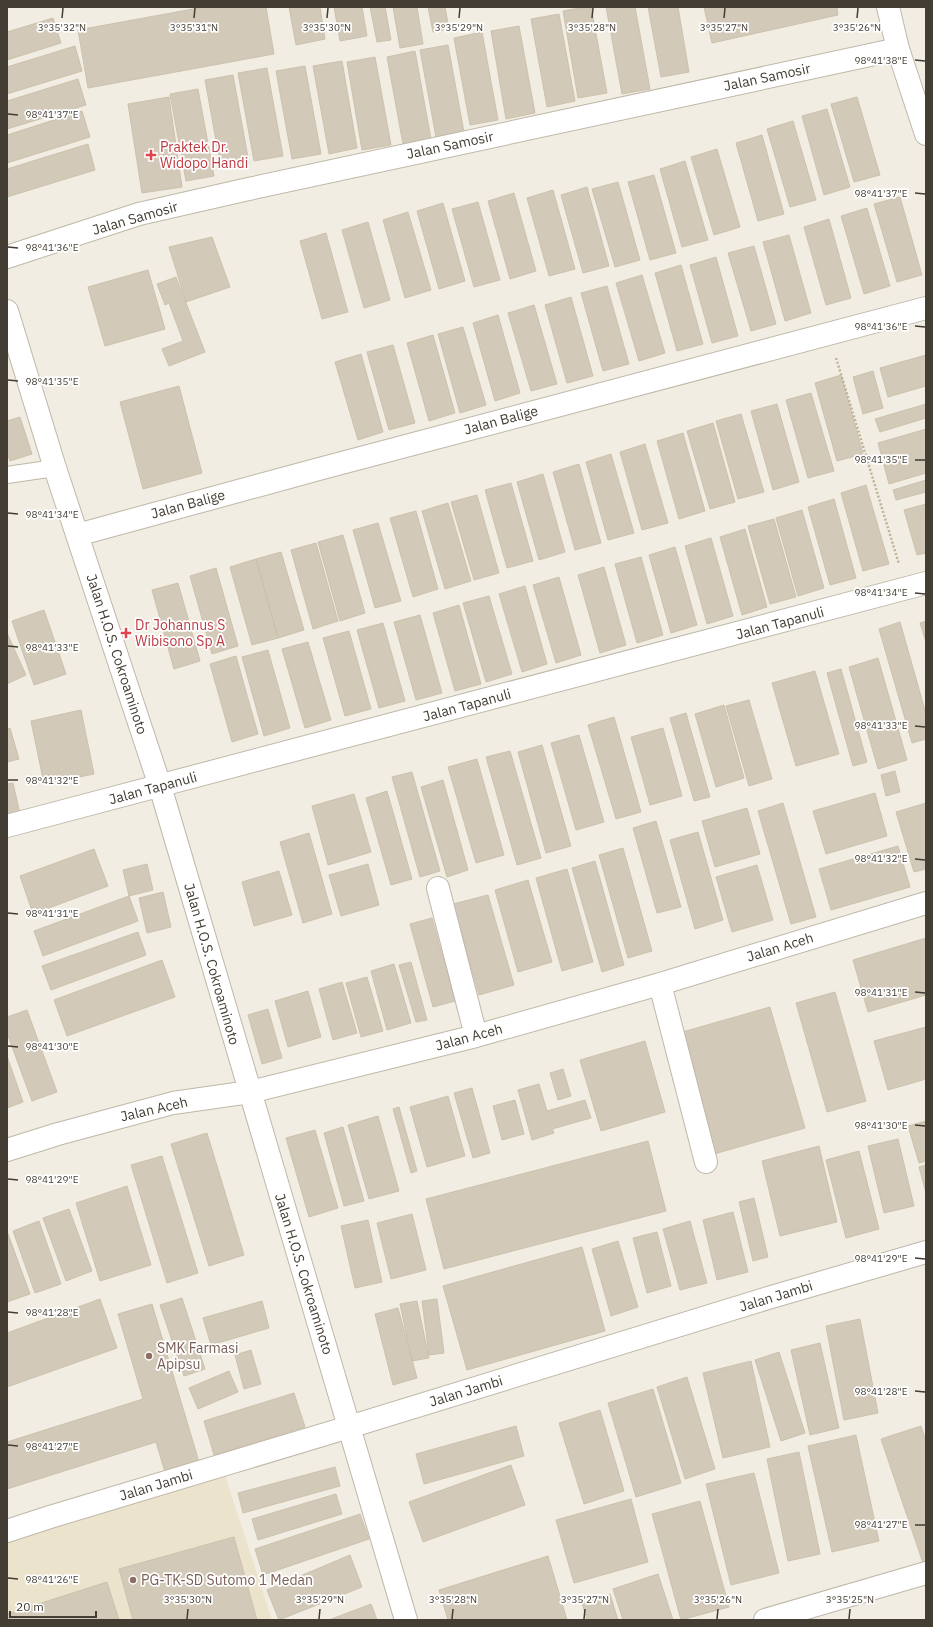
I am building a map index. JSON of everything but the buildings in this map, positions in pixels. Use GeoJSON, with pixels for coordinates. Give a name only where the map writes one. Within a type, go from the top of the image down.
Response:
{"type":"FeatureCollection","features":[{"type":"Feature","properties":{"kind":"street"},"geometry":{"type":"LineString","coordinates":[[888,7],[898,49],[926,134]]}},
{"type":"Feature","properties":{"kind":"street","name":"Jalan Samosir"},"geometry":{"type":"LineString","coordinates":[[7,257],[146,212],[898,49]]}},
{"type":"Feature","properties":{"kind":"street","name":"Jalan Balige"},"geometry":{"type":"LineString","coordinates":[[77,535],[326,466],[926,308]]}},
{"type":"Feature","properties":{"kind":"street","name":"Jalan H.O.S. Cokroaminoto"},"geometry":{"type":"LineString","coordinates":[[7,311],[55,468],[160,786],[406,1620]]}},
{"type":"Feature","properties":{"kind":"street","name":"Jalan Tapanuli"},"geometry":{"type":"LineString","coordinates":[[7,826],[916,586]]}},
{"type":"Feature","properties":{"kind":"street"},"geometry":{"type":"LineString","coordinates":[[438,888],[476,1036]]}},
{"type":"Feature","properties":{"kind":"street","name":"Jalan Aceh"},"geometry":{"type":"LineString","coordinates":[[7,1150],[58,1134],[173,1103],[250,1092],[476,1036],[660,984],[926,903]]}},
{"type":"Feature","properties":{"kind":"street"},"geometry":{"type":"LineString","coordinates":[[660,984],[706,1162]]}},
{"type":"Feature","properties":{"kind":"street","name":"Jalan Jambi"},"geometry":{"type":"LineString","coordinates":[[7,1531],[760,1300],[926,1252]]}},
{"type":"Feature","properties":{"kind":"street"},"geometry":{"type":"LineString","coordinates":[[765,1620],[926,1573]]}},
{"type":"Feature","properties":{"kind":"lane"},"geometry":{"type":"LineString","coordinates":[[7,475],[55,468]]}},
{"type":"Feature","properties":{"kind":"path"},"geometry":{"type":"LineString","coordinates":[[829,334],[916,586]]}},
{"type":"Feature","properties":{"kind":"shaded area","name":"PG-TK-SD Sutomo 1 Medan"},"geometry":{"type":"Polygon","coordinates":[[[225,1475],[272,1620],[7,1620],[7,1539],[225,1475]]]}},
{"type":"Feature","properties":{"kind":"place","name":"Praktek Dr. Widopo Handi"},"geometry":{"type":"Point","coordinates":[151,155]}},
{"type":"Feature","properties":{"kind":"place","name":"Dr Johannus S Wibisono Sp A"},"geometry":{"type":"Point","coordinates":[126,633]}},
{"type":"Feature","properties":{"kind":"place","name":"SMK Farmasi Apipsu"},"geometry":{"type":"Point","coordinates":[149,1356]}},
{"type":"Feature","properties":{"kind":"place","name":"PG-TK-SD Sutomo 1 Medan"},"geometry":{"type":"Point","coordinates":[133,1580]}}]}
